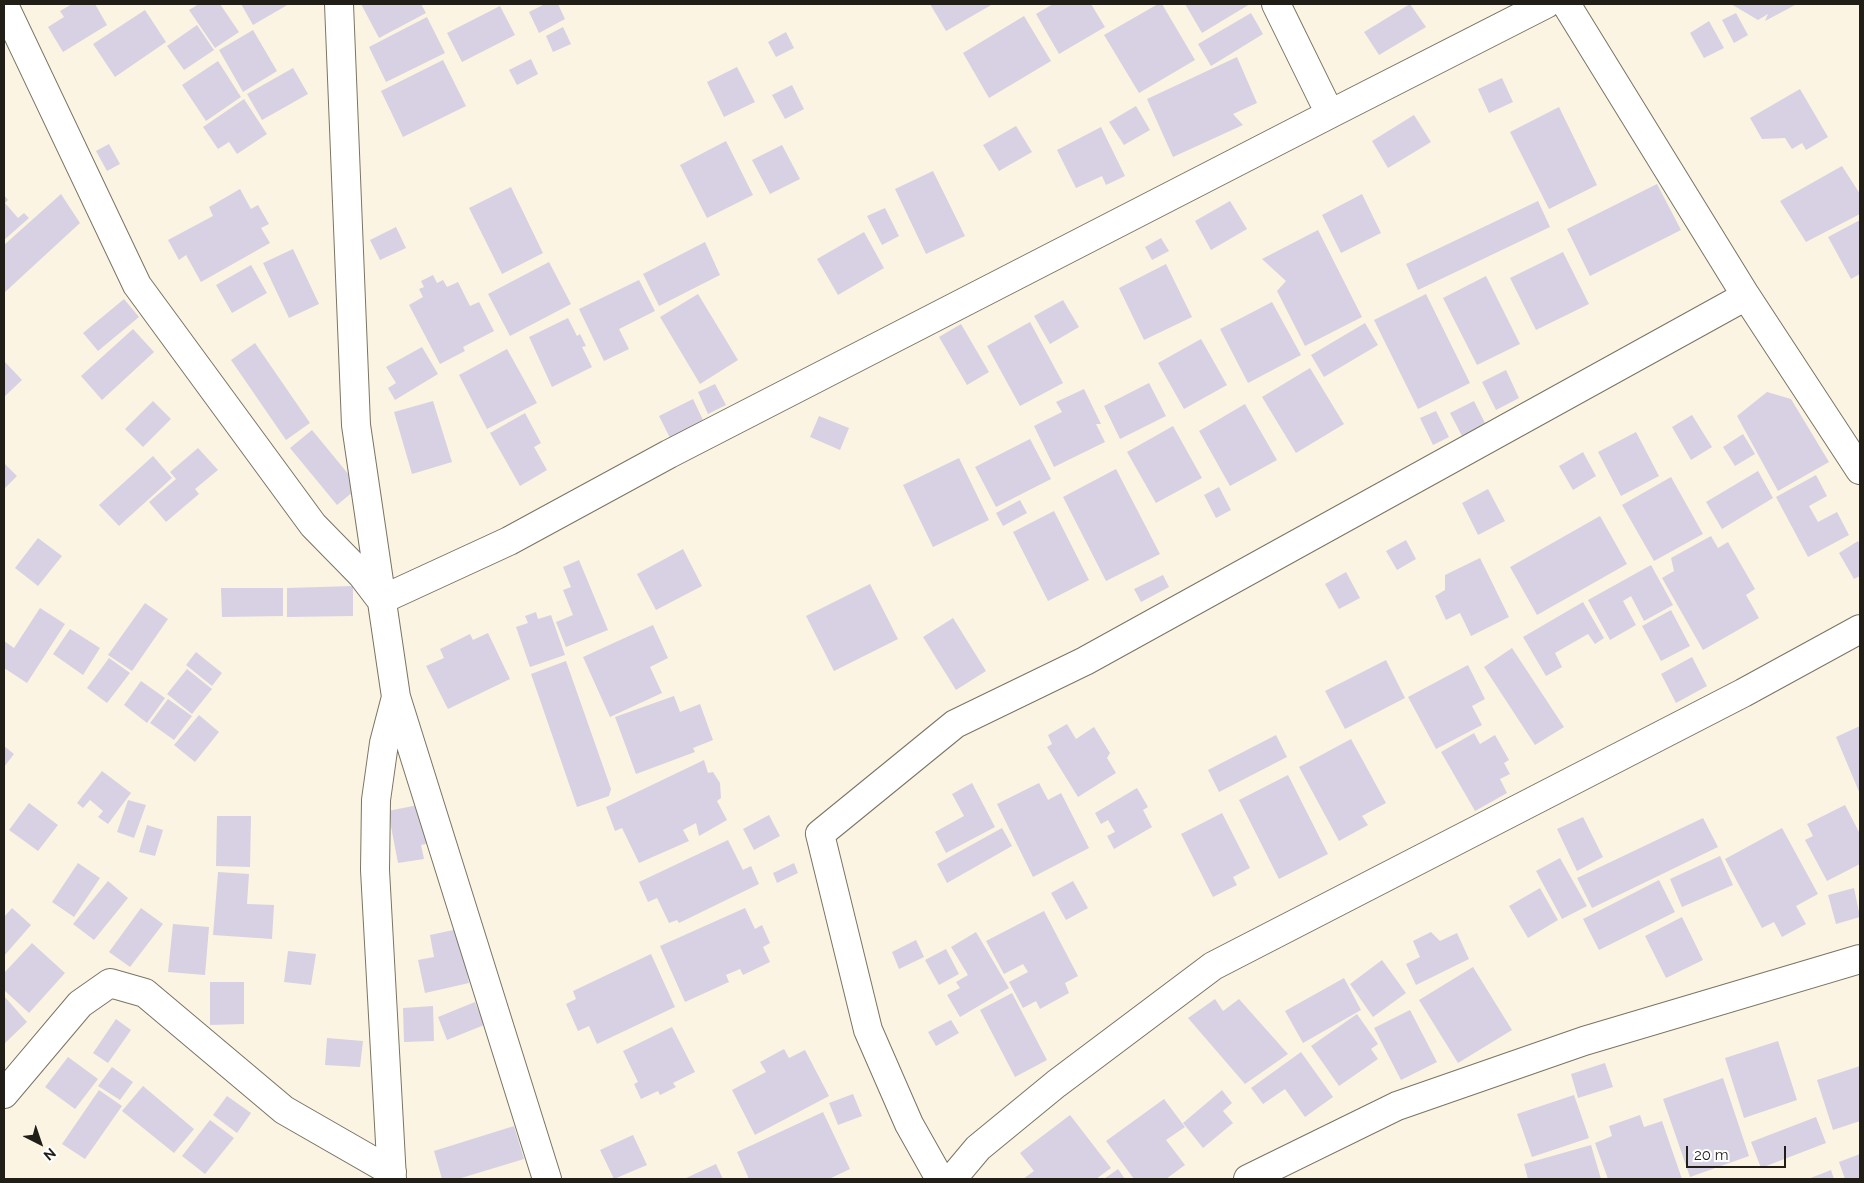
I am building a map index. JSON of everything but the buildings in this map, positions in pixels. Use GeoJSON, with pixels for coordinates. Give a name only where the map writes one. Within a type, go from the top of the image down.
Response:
{"type":"FeatureCollection","features":[{"type":"Feature","properties":{"kind":"street"},"geometry":{"type":"LineString","coordinates":[[340,4],[356,425],[396,697],[547,1179]]}},
{"type":"Feature","properties":{"kind":"street"},"geometry":{"type":"LineString","coordinates":[[1276,4],[1330,114]]}},
{"type":"Feature","properties":{"kind":"street"},"geometry":{"type":"LineString","coordinates":[[381,600],[509,541],[678,450],[1546,4]]}},
{"type":"Feature","properties":{"kind":"street"},"geometry":{"type":"LineString","coordinates":[[1566,4],[1746,296],[1860,470]]}},
{"type":"Feature","properties":{"kind":"street"},"geometry":{"type":"LineString","coordinates":[[4,5],[10,36],[137,285],[312,525],[362,575],[381,600]]}},
{"type":"Feature","properties":{"kind":"street"},"geometry":{"type":"LineString","coordinates":[[940,1179],[909,1124],[868,1030],[820,834],[954,724],[1085,661],[1746,296]]}},
{"type":"Feature","properties":{"kind":"street"},"geometry":{"type":"LineString","coordinates":[[952,1179],[978,1148],[1056,1084],[1213,966],[1743,694],[1860,629]]}},
{"type":"Feature","properties":{"kind":"street"},"geometry":{"type":"LineString","coordinates":[[392,1176],[375,870],[376,800],[384,742],[396,697]]}},
{"type":"Feature","properties":{"kind":"street"},"geometry":{"type":"LineString","coordinates":[[1248,1179],[1396,1106],[1584,1041],[1860,960]]}},
{"type":"Feature","properties":{"kind":"street"},"geometry":{"type":"LineString","coordinates":[[4,1094],[80,1004],[110,983],[145,993],[284,1110],[392,1176]]}}]}
